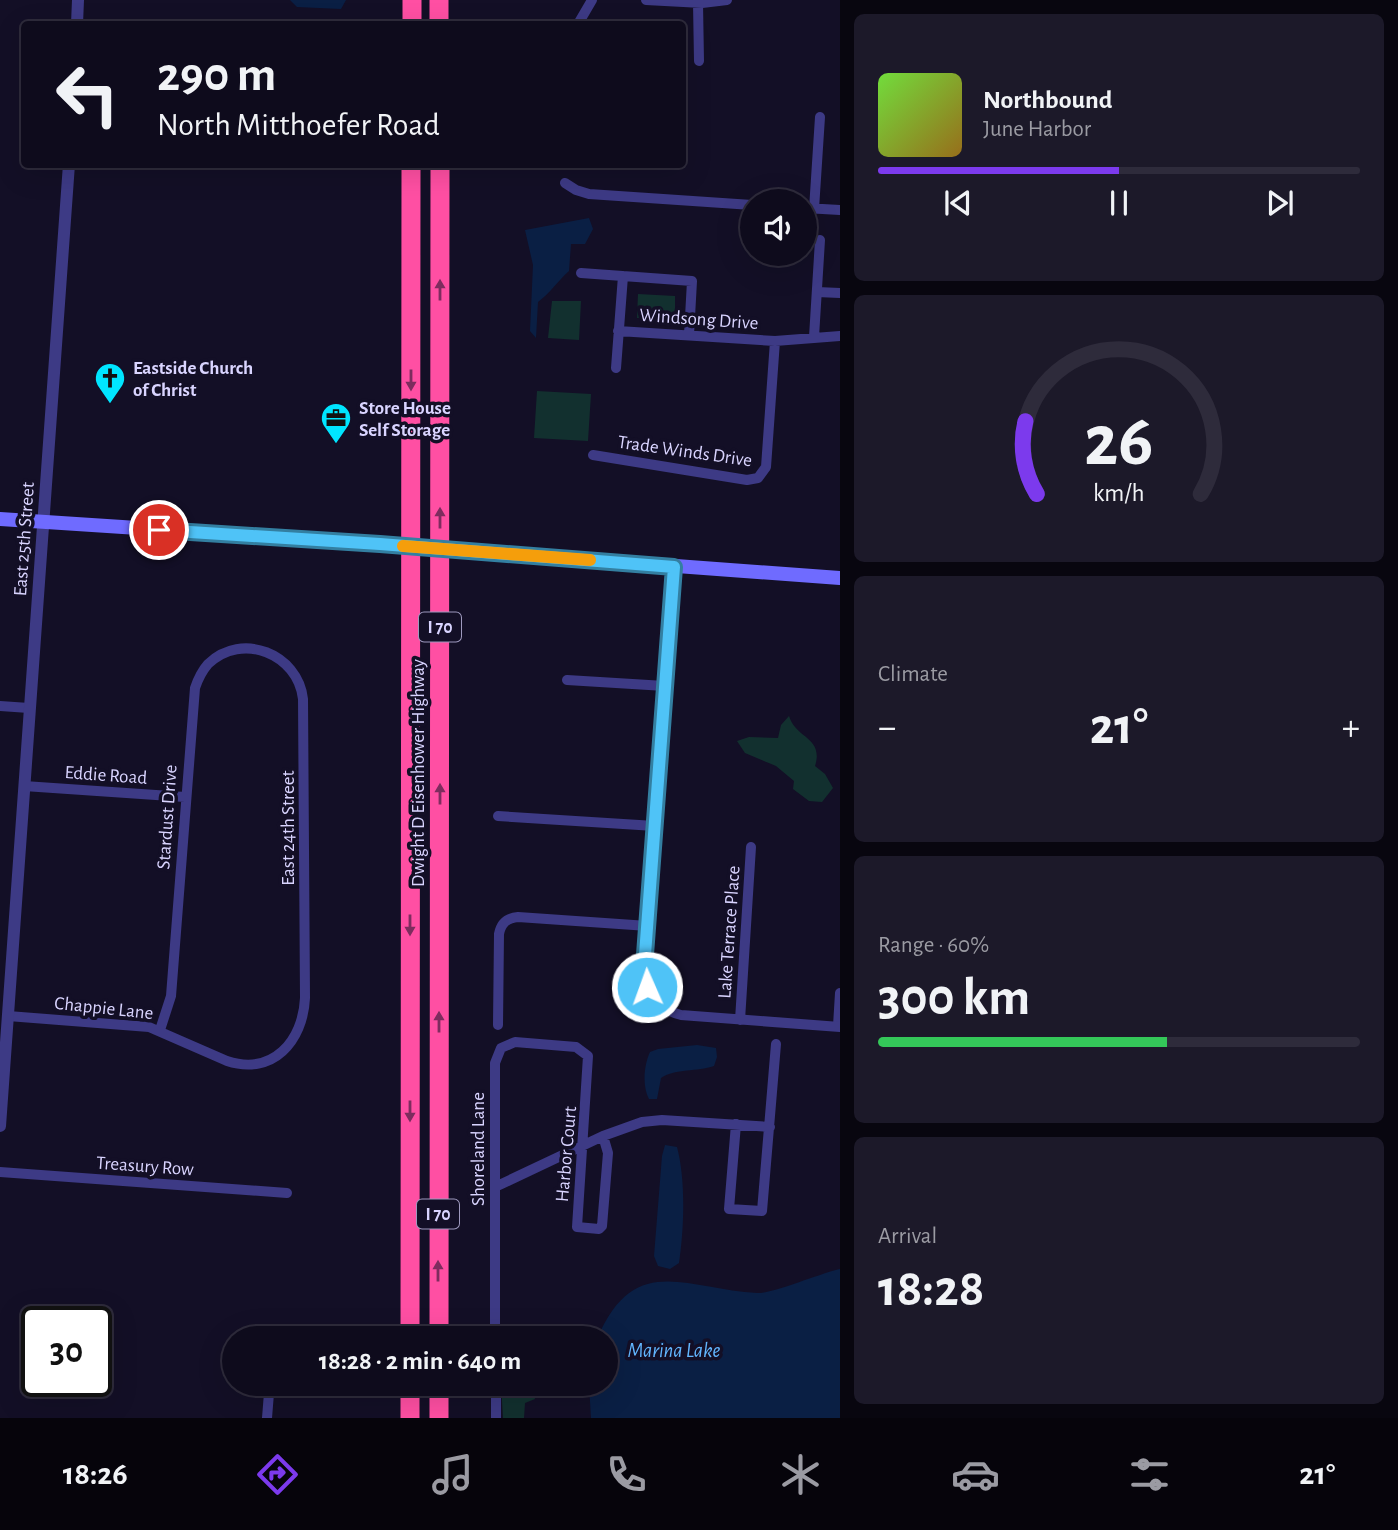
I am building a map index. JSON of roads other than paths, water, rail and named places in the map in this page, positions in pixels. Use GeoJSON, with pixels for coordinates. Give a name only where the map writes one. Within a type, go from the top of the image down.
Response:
{"type":"FeatureCollection","features":[{"type":"Feature","properties":{"kind":"highway"},"geometry":{"type":"LineString","coordinates":[[412,0],[412,21]]}},
{"type":"Feature","properties":{"kind":"highway"},"geometry":{"type":"LineString","coordinates":[[439,0],[439,21]]}},
{"type":"Feature","properties":{"kind":"highway","name":"Dwight D Eisenhower Highway"},"geometry":{"type":"LineString","coordinates":[[410,1326],[411,168]]}},
{"type":"Feature","properties":{"kind":"highway","name":"Dwight D Eisenhower Highway"},"geometry":{"type":"LineString","coordinates":[[439,1326],[440,168]]}},
{"type":"Feature","properties":{"kind":"highway"},"geometry":{"type":"LineString","coordinates":[[410,1396],[410,1418]]}},
{"type":"Feature","properties":{"kind":"highway"},"geometry":{"type":"LineString","coordinates":[[439,1396],[439,1418]]}},
{"type":"Feature","properties":{"kind":"main road"},"geometry":{"type":"LineString","coordinates":[[0,519],[840,578]]}},
{"type":"Feature","properties":{"kind":"street"},"geometry":{"type":"LineString","coordinates":[[77,21],[78,0]]}},
{"type":"Feature","properties":{"kind":"street"},"geometry":{"type":"LineString","coordinates":[[580,21],[592,0]]}},
{"type":"Feature","properties":{"kind":"street"},"geometry":{"type":"LineString","coordinates":[[646,0],[698,3],[727,0]]}},
{"type":"Feature","properties":{"kind":"street"},"geometry":{"type":"LineString","coordinates":[[698,3],[699,61]]}},
{"type":"Feature","properties":{"kind":"street"},"geometry":{"type":"LineString","coordinates":[[811,189],[820,117]]}},
{"type":"Feature","properties":{"kind":"street","name":"East 25th Street"},"geometry":{"type":"LineString","coordinates":[[0,1126],[69,168]]}},
{"type":"Feature","properties":{"kind":"street"},"geometry":{"type":"LineString","coordinates":[[565,183],[589,194],[740,204]]}},
{"type":"Feature","properties":{"kind":"street"},"geometry":{"type":"LineString","coordinates":[[817,209],[840,210]]}},
{"type":"Feature","properties":{"kind":"street"},"geometry":{"type":"LineString","coordinates":[[814,337],[820,240]]}},
{"type":"Feature","properties":{"kind":"street"},"geometry":{"type":"LineString","coordinates":[[581,273],[692,281],[688,335]]}},
{"type":"Feature","properties":{"kind":"street"},"geometry":{"type":"LineString","coordinates":[[618,331],[624,276]]}},
{"type":"Feature","properties":{"kind":"street"},"geometry":{"type":"LineString","coordinates":[[817,292],[840,293]]}},
{"type":"Feature","properties":{"kind":"street","name":"Windsong Drive"},"geometry":{"type":"LineString","coordinates":[[616,368],[618,331],[775,341],[840,336]]}},
{"type":"Feature","properties":{"kind":"street","name":"Trade Winds Drive"},"geometry":{"type":"LineString","coordinates":[[593,455],[747,480],[758,478],[766,467],[775,341]]}},
{"type":"Feature","properties":{"kind":"street"},"geometry":{"type":"LineString","coordinates":[[674,567],[648,926],[645,978],[649,991],[661,1006],[681,1015],[839,1026],[840,993]]}},
{"type":"Feature","properties":{"kind":"street","name":"Stardust Drive"},"geometry":{"type":"LineString","coordinates":[[160,1030],[171,996],[193,697],[200,675],[208,664],[224,654],[242,649],[260,650]]}},
{"type":"Feature","properties":{"kind":"street","name":"East 24th Street"},"geometry":{"type":"LineString","coordinates":[[260,650],[274,654],[289,665],[299,681],[303,699],[305,998],[300,1027]]}},
{"type":"Feature","properties":{"kind":"street"},"geometry":{"type":"LineString","coordinates":[[566,680],[665,686]]}},
{"type":"Feature","properties":{"kind":"street"},"geometry":{"type":"LineString","coordinates":[[0,706],[29,708]]}},
{"type":"Feature","properties":{"kind":"street","name":"Eddie Road"},"geometry":{"type":"LineString","coordinates":[[24,786],[185,797]]}},
{"type":"Feature","properties":{"kind":"street"},"geometry":{"type":"LineString","coordinates":[[498,816],[655,826]]}},
{"type":"Feature","properties":{"kind":"street","name":"Lake Terrace Place"},"geometry":{"type":"LineString","coordinates":[[740,1020],[751,847]]}},
{"type":"Feature","properties":{"kind":"street"},"geometry":{"type":"LineString","coordinates":[[498,1025],[499,931],[507,919],[518,917],[648,926]]}},
{"type":"Feature","properties":{"kind":"street","name":"Chappie Lane"},"geometry":{"type":"LineString","coordinates":[[8,1016],[160,1030],[227,1060],[250,1064],[269,1060],[281,1053],[291,1043],[300,1027]]}},
{"type":"Feature","properties":{"kind":"street","name":"Shoreland Lane"},"geometry":{"type":"LineString","coordinates":[[495,1326],[495,1063],[500,1048],[515,1042],[576,1047],[585,1052]]}},
{"type":"Feature","properties":{"kind":"street"},"geometry":{"type":"LineString","coordinates":[[736,1124],[729,1209],[761,1212],[764,1209],[776,1044]]}},
{"type":"Feature","properties":{"kind":"street","name":"Harbor Court"},"geometry":{"type":"LineString","coordinates":[[585,1052],[589,1061],[576,1226],[599,1229],[602,1226],[608,1153],[603,1136]]}},
{"type":"Feature","properties":{"kind":"street"},"geometry":{"type":"LineString","coordinates":[[495,1187],[626,1126],[650,1121],[770,1127]]}},
{"type":"Feature","properties":{"kind":"street","name":"Treasury Row"},"geometry":{"type":"LineString","coordinates":[[0,1172],[287,1193]]}},
{"type":"Feature","properties":{"kind":"street"},"geometry":{"type":"LineString","coordinates":[[267,1418],[269,1396]]}},
{"type":"Feature","properties":{"kind":"street"},"geometry":{"type":"LineString","coordinates":[[495,1396],[496,1418]]}},
{"type":"Feature","properties":{"kind":"water"},"geometry":{"type":"Polygon","coordinates":[[[290,0],[346,0],[341,9],[297,7],[290,0]]]}},
{"type":"Feature","properties":{"kind":"water"},"geometry":{"type":"Polygon","coordinates":[[[589,218],[593,229],[585,244],[571,244],[569,271],[538,302],[536,338],[530,331],[533,265],[525,230],[589,218]]]}},
{"type":"Feature","properties":{"kind":"water"},"geometry":{"type":"Polygon","coordinates":[[[697,1045],[716,1048],[714,1066],[680,1071],[661,1078],[657,1099],[649,1099],[645,1076],[650,1052],[697,1045]]]}},
{"type":"Feature","properties":{"kind":"water"},"geometry":{"type":"Polygon","coordinates":[[[665,1145],[677,1147],[683,1190],[679,1263],[670,1269],[658,1266],[654,1256],[665,1145]]]}},
{"type":"Feature","properties":{"kind":"water","name":"Marina Lake"},"geometry":{"type":"Polygon","coordinates":[[[840,1269],[840,1418],[591,1418],[590,1396],[618,1396],[618,1326],[604,1326],[612,1312],[628,1294],[645,1285],[664,1282],[757,1293],[840,1269]]]}},
{"type":"Feature","properties":{"kind":"place","name":"Eastside Church of Christ"},"geometry":{"type":"Point","coordinates":[110,405]}},
{"type":"Feature","properties":{"kind":"place","name":"Store House Self Storage"},"geometry":{"type":"Point","coordinates":[336,445]}}]}
